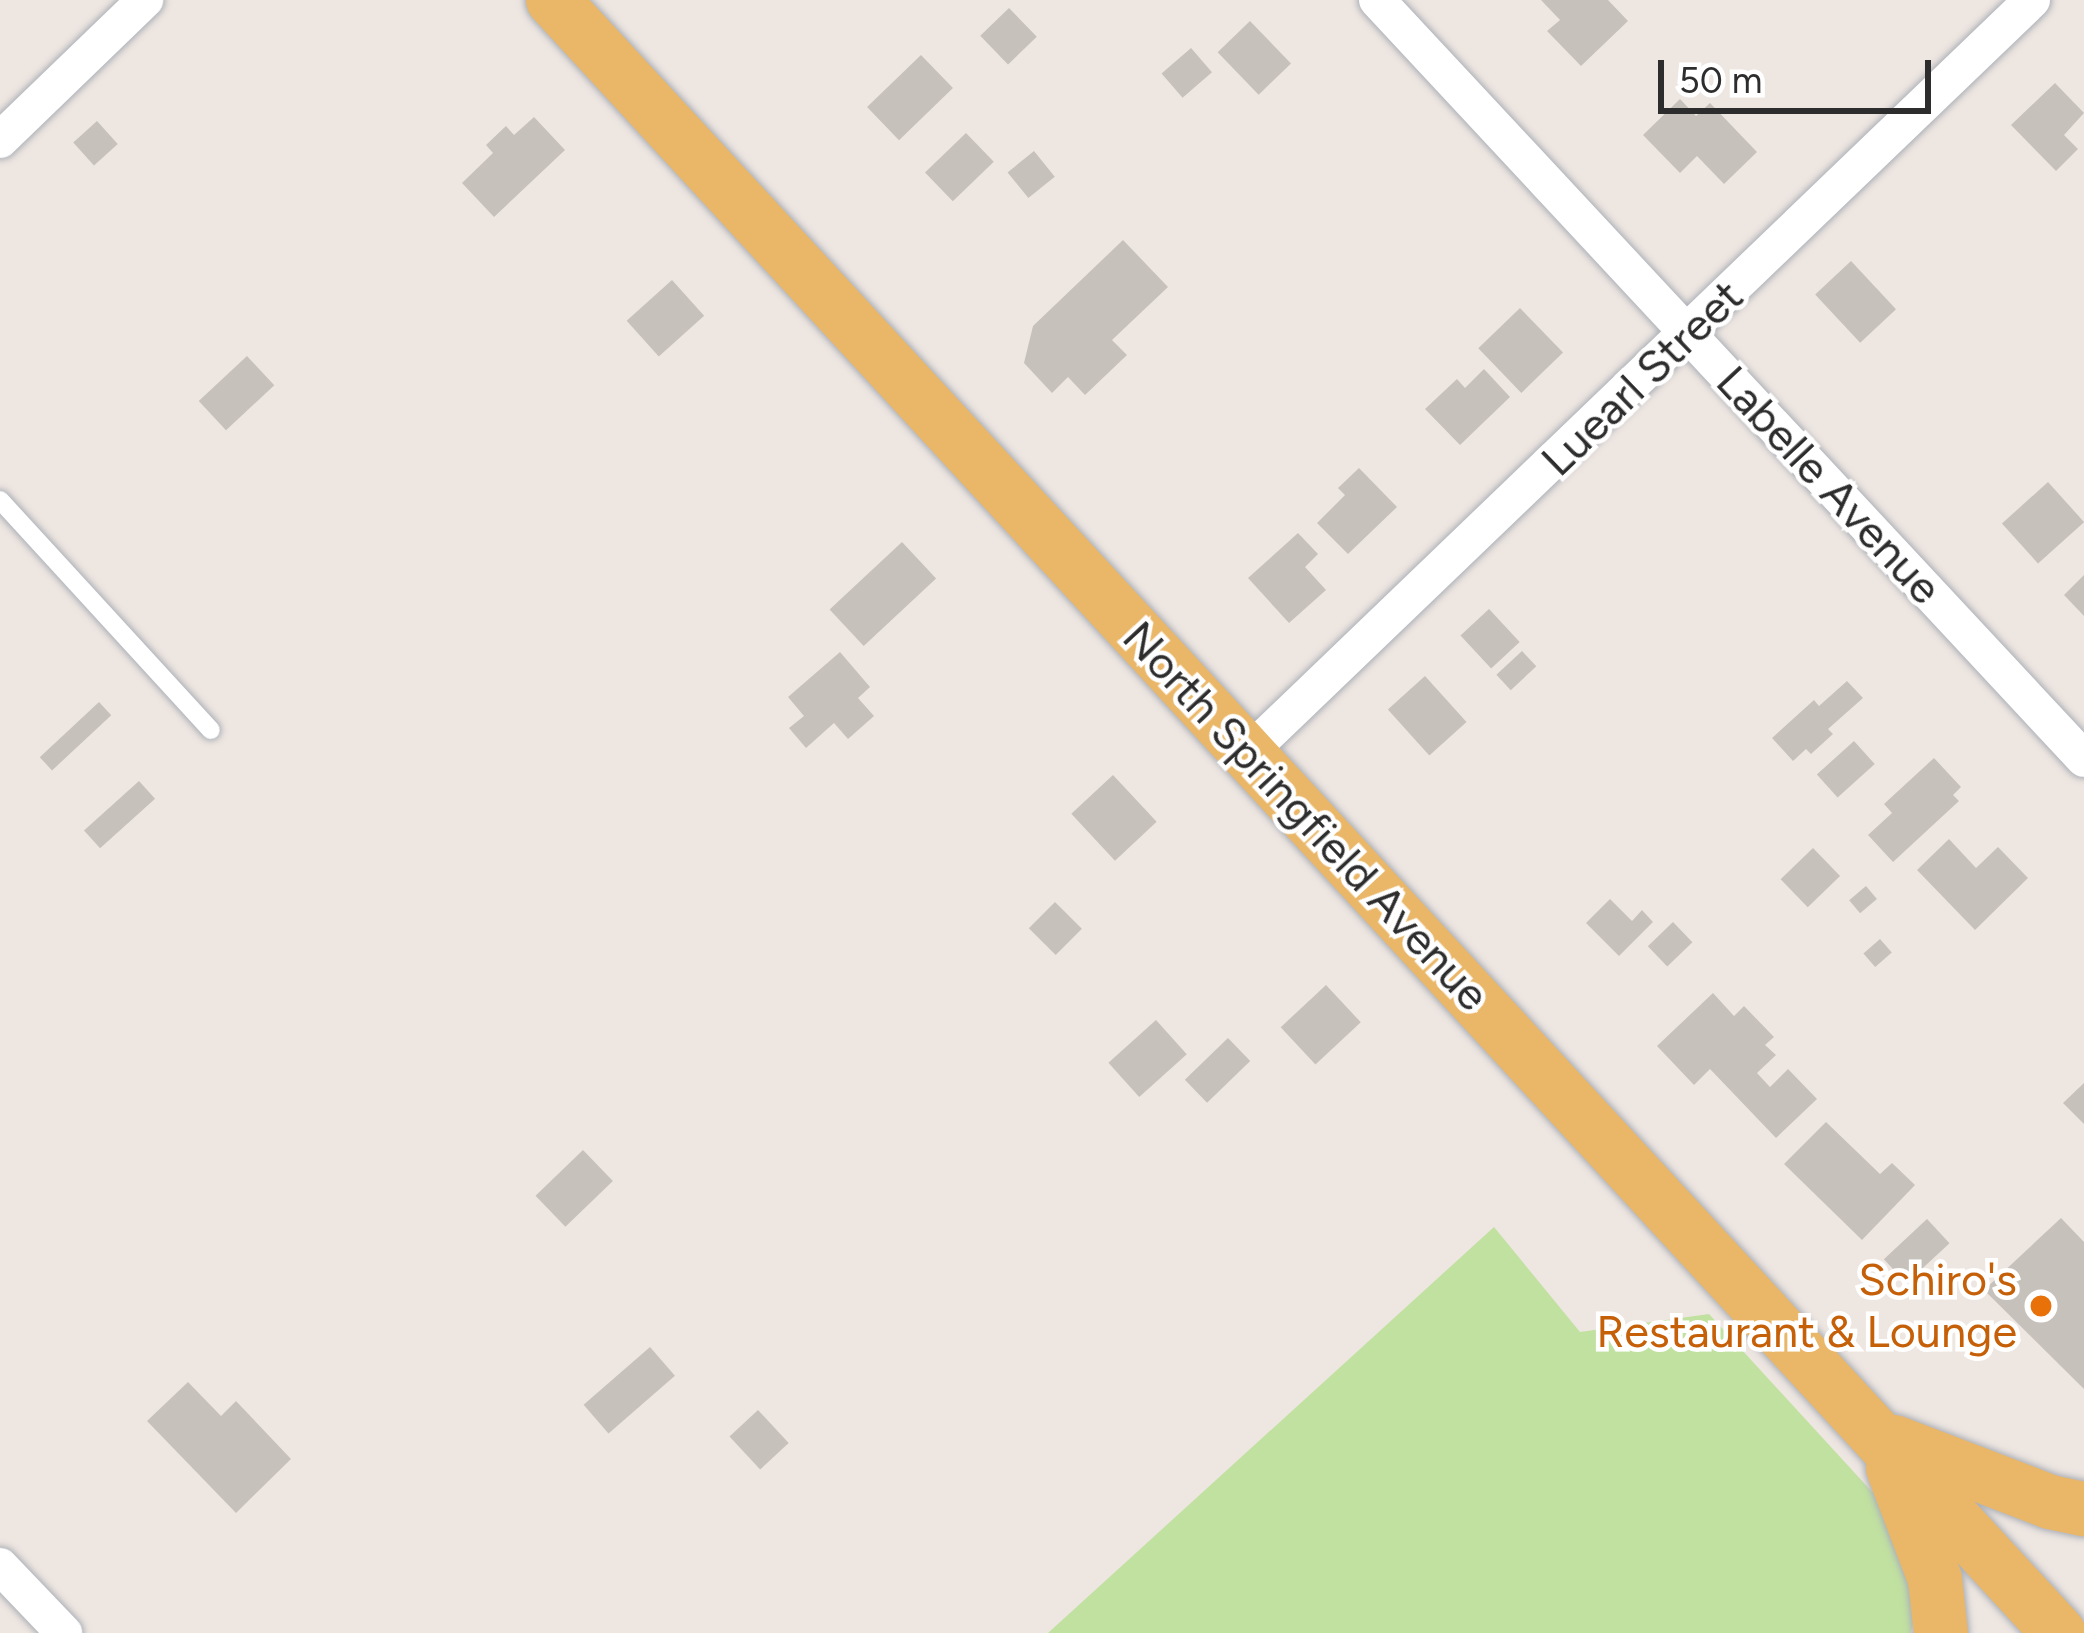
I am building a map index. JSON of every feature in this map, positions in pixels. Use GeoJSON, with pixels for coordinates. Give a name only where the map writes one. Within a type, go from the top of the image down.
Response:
{"type":"FeatureCollection","features":[{"type":"Feature","properties":{"kind":"main road","name":"North Springfield Avenue"},"geometry":{"type":"LineString","coordinates":[[553,0],[2059,1633]]}},
{"type":"Feature","properties":{"kind":"main road"},"geometry":{"type":"LineString","coordinates":[[1882,1438],[2050,1502],[2084,1509]]}},
{"type":"Feature","properties":{"kind":"main road"},"geometry":{"type":"LineString","coordinates":[[1882,1438],[1935,1579],[1941,1633]]}},
{"type":"Feature","properties":{"kind":"street"},"geometry":{"type":"LineString","coordinates":[[0,140],[145,0]]}},
{"type":"Feature","properties":{"kind":"street","name":"Labelle Avenue"},"geometry":{"type":"LineString","coordinates":[[1377,0],[2084,759]]}},
{"type":"Feature","properties":{"kind":"street","name":"Luearl Street"},"geometry":{"type":"LineString","coordinates":[[1248,753],[2032,0]]}},
{"type":"Feature","properties":{"kind":"street"},"geometry":{"type":"LineString","coordinates":[[0,1566],[64,1633]]}},
{"type":"Feature","properties":{"kind":"lane"},"geometry":{"type":"LineString","coordinates":[[0,500],[211,730]]}},
{"type":"Feature","properties":{"kind":"green space"},"geometry":{"type":"Polygon","coordinates":[[[1494,1227],[1580,1332],[1709,1314],[1875,1495],[1903,1553],[1916,1606],[1911,1633],[1048,1633],[1494,1227]]]}},
{"type":"Feature","properties":{"kind":"building"},"geometry":{"type":"Polygon","coordinates":[[[1541,0],[1608,0],[1628,21],[1581,66],[1547,31],[1560,20],[1541,0]]]}},
{"type":"Feature","properties":{"kind":"building"},"geometry":{"type":"Polygon","coordinates":[[[1009,8],[1037,37],[1008,65],[980,36],[1009,8]]]}},
{"type":"Feature","properties":{"kind":"building"},"geometry":{"type":"Polygon","coordinates":[[[1250,21],[1291,63],[1259,95],[1218,52],[1250,21]]]}},
{"type":"Feature","properties":{"kind":"building"},"geometry":{"type":"Polygon","coordinates":[[[1191,48],[1212,72],[1183,98],[1162,74],[1191,48]]]}},
{"type":"Feature","properties":{"kind":"building"},"geometry":{"type":"Polygon","coordinates":[[[921,55],[953,88],[899,140],[867,107],[921,55]]]}},
{"type":"Feature","properties":{"kind":"building"},"geometry":{"type":"Polygon","coordinates":[[[2055,83],[2084,113],[2064,135],[2078,149],[2056,171],[2011,125],[2055,83]]]}},
{"type":"Feature","properties":{"kind":"building"},"geometry":{"type":"Polygon","coordinates":[[[1680,99],[1696,116],[1710,103],[1757,152],[1724,184],[1697,156],[1680,173],[1643,135],[1680,99]]]}},
{"type":"Feature","properties":{"kind":"building"},"geometry":{"type":"Polygon","coordinates":[[[534,117],[565,150],[494,217],[462,183],[493,153],[486,145],[506,126],[514,135],[534,117]]]}},
{"type":"Feature","properties":{"kind":"building"},"geometry":{"type":"Polygon","coordinates":[[[97,121],[118,144],[94,165],[73,142],[97,121]]]}},
{"type":"Feature","properties":{"kind":"building"},"geometry":{"type":"Polygon","coordinates":[[[966,133],[994,162],[953,201],[925,173],[966,133]]]}},
{"type":"Feature","properties":{"kind":"building"},"geometry":{"type":"Polygon","coordinates":[[[1034,151],[1055,177],[1028,198],[1008,172],[1034,151]]]}},
{"type":"Feature","properties":{"kind":"building"},"geometry":{"type":"Polygon","coordinates":[[[1123,240],[1168,287],[1112,340],[1127,355],[1085,395],[1068,377],[1052,393],[1024,363],[1033,326],[1123,240]]]}},
{"type":"Feature","properties":{"kind":"building"},"geometry":{"type":"Polygon","coordinates":[[[1851,261],[1896,309],[1860,343],[1815,294],[1851,261]]]}},
{"type":"Feature","properties":{"kind":"building"},"geometry":{"type":"Polygon","coordinates":[[[672,280],[704,316],[659,356],[627,321],[672,280]]]}},
{"type":"Feature","properties":{"kind":"building"},"geometry":{"type":"Polygon","coordinates":[[[1520,308],[1563,353],[1521,393],[1478,348],[1520,308]]]}},
{"type":"Feature","properties":{"kind":"building"},"geometry":{"type":"Polygon","coordinates":[[[247,356],[274,385],[226,430],[199,401],[247,356]]]}},
{"type":"Feature","properties":{"kind":"building"},"geometry":{"type":"Polygon","coordinates":[[[1484,369],[1510,397],[1460,445],[1425,409],[1457,379],[1465,388],[1484,369]]]}},
{"type":"Feature","properties":{"kind":"building"},"geometry":{"type":"Polygon","coordinates":[[[1359,468],[1397,507],[1348,554],[1317,523],[1345,495],[1338,488],[1359,468]]]}},
{"type":"Feature","properties":{"kind":"building"},"geometry":{"type":"Polygon","coordinates":[[[2048,482],[2084,522],[2038,564],[2002,523],[2048,482]]]}},
{"type":"Feature","properties":{"kind":"building"},"geometry":{"type":"Polygon","coordinates":[[[1298,533],[1318,554],[1305,567],[1326,590],[1289,623],[1248,578],[1298,533]]]}},
{"type":"Feature","properties":{"kind":"building"},"geometry":{"type":"Polygon","coordinates":[[[902,542],[936,579],[864,646],[830,610],[902,542]]]}},
{"type":"Feature","properties":{"kind":"building"},"geometry":{"type":"Polygon","coordinates":[[[2084,575],[2084,616],[2064,595],[2084,575]]]}},
{"type":"Feature","properties":{"kind":"building"},"geometry":{"type":"Polygon","coordinates":[[[1489,609],[1520,642],[1491,669],[1460,636],[1489,609]]]}},
{"type":"Feature","properties":{"kind":"building"},"geometry":{"type":"Polygon","coordinates":[[[1522,651],[1536,666],[1511,690],[1496,675],[1522,651]]]}},
{"type":"Feature","properties":{"kind":"building"},"geometry":{"type":"Polygon","coordinates":[[[840,652],[870,687],[858,698],[874,716],[848,739],[834,723],[806,748],[789,728],[804,716],[788,697],[840,652]]]}},
{"type":"Feature","properties":{"kind":"building"},"geometry":{"type":"Polygon","coordinates":[[[1425,676],[1466,722],[1429,756],[1388,709],[1425,676]]]}},
{"type":"Feature","properties":{"kind":"building"},"geometry":{"type":"Polygon","coordinates":[[[1847,681],[1863,698],[1828,729],[1833,734],[1811,754],[1806,749],[1793,761],[1772,738],[1814,700],[1819,706],[1847,681]]]}},
{"type":"Feature","properties":{"kind":"building"},"geometry":{"type":"Polygon","coordinates":[[[99,702],[111,715],[52,770],[40,757],[99,702]]]}},
{"type":"Feature","properties":{"kind":"building"},"geometry":{"type":"Polygon","coordinates":[[[1854,741],[1875,764],[1838,797],[1817,774],[1854,741]]]}},
{"type":"Feature","properties":{"kind":"building"},"geometry":{"type":"Polygon","coordinates":[[[1934,758],[1961,787],[1953,795],[1959,801],[1893,862],[1868,835],[1892,813],[1884,804],[1934,758]]]}},
{"type":"Feature","properties":{"kind":"building"},"geometry":{"type":"Polygon","coordinates":[[[1113,775],[1157,822],[1115,861],[1071,814],[1113,775]]]}},
{"type":"Feature","properties":{"kind":"building"},"geometry":{"type":"Polygon","coordinates":[[[139,781],[155,799],[100,848],[84,831],[139,781]]]}},
{"type":"Feature","properties":{"kind":"building"},"geometry":{"type":"Polygon","coordinates":[[[1949,839],[1976,868],[1998,847],[2028,878],[1975,930],[1917,870],[1949,839]]]}},
{"type":"Feature","properties":{"kind":"building"},"geometry":{"type":"Polygon","coordinates":[[[1813,848],[1840,876],[1808,907],[1781,879],[1813,848]]]}},
{"type":"Feature","properties":{"kind":"building"},"geometry":{"type":"Polygon","coordinates":[[[1866,886],[1877,899],[1860,913],[1849,900],[1866,886]]]}},
{"type":"Feature","properties":{"kind":"building"},"geometry":{"type":"Polygon","coordinates":[[[1610,899],[1632,921],[1642,910],[1653,922],[1619,956],[1586,923],[1610,899]]]}},
{"type":"Feature","properties":{"kind":"building"},"geometry":{"type":"Polygon","coordinates":[[[1055,902],[1082,929],[1056,955],[1029,928],[1055,902]]]}},
{"type":"Feature","properties":{"kind":"building"},"geometry":{"type":"Polygon","coordinates":[[[1673,922],[1692,942],[1667,966],[1648,946],[1673,922]]]}},
{"type":"Feature","properties":{"kind":"building"},"geometry":{"type":"Polygon","coordinates":[[[1880,939],[1892,953],[1875,967],[1863,953],[1880,939]]]}},
{"type":"Feature","properties":{"kind":"building"},"geometry":{"type":"Polygon","coordinates":[[[1326,985],[1361,1022],[1315,1065],[1281,1027],[1326,985]]]}},
{"type":"Feature","properties":{"kind":"building"},"geometry":{"type":"Polygon","coordinates":[[[1713,993],[1734,1016],[1744,1006],[1774,1037],[1765,1045],[1776,1055],[1757,1073],[1770,1087],[1788,1069],[1817,1099],[1776,1138],[1710,1069],[1694,1085],[1657,1046],[1713,993]]]}},
{"type":"Feature","properties":{"kind":"building"},"geometry":{"type":"Polygon","coordinates":[[[1156,1020],[1187,1054],[1139,1097],[1108,1063],[1156,1020]]]}},
{"type":"Feature","properties":{"kind":"building"},"geometry":{"type":"Polygon","coordinates":[[[1228,1038],[1250,1061],[1207,1103],[1185,1080],[1228,1038]]]}},
{"type":"Feature","properties":{"kind":"building"},"geometry":{"type":"Polygon","coordinates":[[[2084,1083],[2084,1124],[2063,1103],[2084,1083]]]}},
{"type":"Feature","properties":{"kind":"building"},"geometry":{"type":"Polygon","coordinates":[[[1826,1122],[1880,1174],[1892,1163],[1915,1185],[1862,1240],[1784,1164],[1826,1122]]]}},
{"type":"Feature","properties":{"kind":"building"},"geometry":{"type":"Polygon","coordinates":[[[583,1150],[613,1181],[565,1227],[536,1196],[583,1150]]]}},
{"type":"Feature","properties":{"kind":"building","name":"Schiro's Restaurant & Lounge"},"geometry":{"type":"Polygon","coordinates":[[[2061,1218],[2084,1242],[2084,1389],[1984,1290],[2061,1218]]]}},
{"type":"Feature","properties":{"kind":"building"},"geometry":{"type":"Polygon","coordinates":[[[1927,1219],[1950,1243],[1906,1283],[1884,1259],[1927,1219]]]}},
{"type":"Feature","properties":{"kind":"building"},"geometry":{"type":"Polygon","coordinates":[[[650,1347],[675,1376],[609,1433],[584,1405],[650,1347]]]}},
{"type":"Feature","properties":{"kind":"building"},"geometry":{"type":"Polygon","coordinates":[[[188,1382],[221,1416],[236,1401],[291,1459],[236,1513],[147,1421],[188,1382]]]}},
{"type":"Feature","properties":{"kind":"building"},"geometry":{"type":"Polygon","coordinates":[[[758,1410],[789,1443],[760,1470],[729,1437],[758,1410]]]}},
{"type":"Feature","properties":{"kind":"place","name":"Schiro's Restaurant & Lounge"},"geometry":{"type":"Point","coordinates":[2041,1306]}}]}
